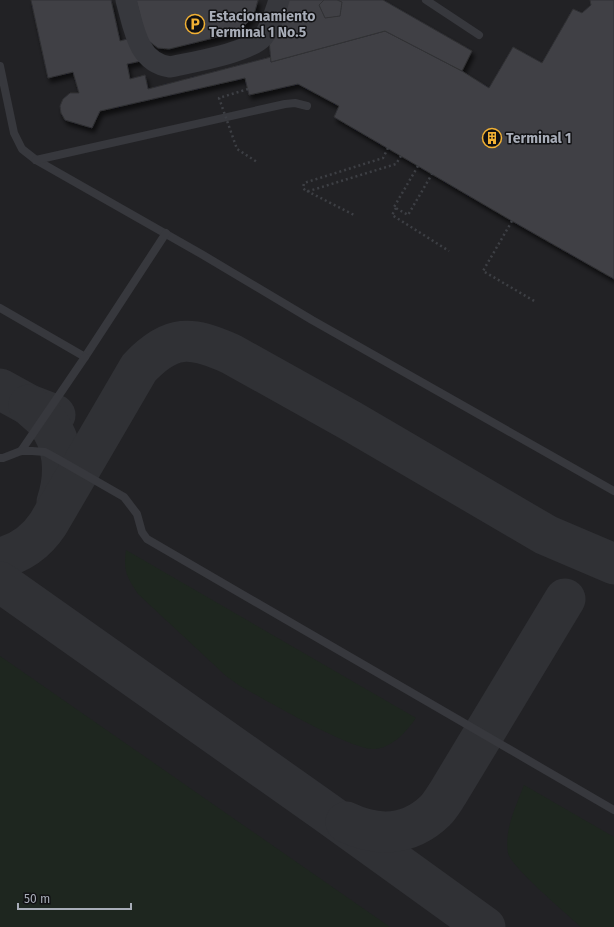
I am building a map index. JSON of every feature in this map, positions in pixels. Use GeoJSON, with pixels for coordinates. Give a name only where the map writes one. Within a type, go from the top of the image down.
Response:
{"type":"FeatureCollection","features":[{"type":"Feature","properties":{"kind":"street"},"geometry":{"type":"LineString","coordinates":[[126,0],[136,34],[144,53],[162,66],[170,67],[241,50],[253,44],[263,36],[270,25],[279,0]]}},
{"type":"Feature","properties":{"kind":"lane"},"geometry":{"type":"LineString","coordinates":[[426,0],[478,35]]}},
{"type":"Feature","properties":{"kind":"lane"},"geometry":{"type":"LineString","coordinates":[[0,66],[14,132],[22,149],[36,160],[312,320],[614,491]]}},
{"type":"Feature","properties":{"kind":"lane"},"geometry":{"type":"LineString","coordinates":[[36,160],[295,102],[307,106]]}},
{"type":"Feature","properties":{"kind":"lane"},"geometry":{"type":"LineString","coordinates":[[21,451],[166,234]]}},
{"type":"Feature","properties":{"kind":"lane"},"geometry":{"type":"LineString","coordinates":[[0,308],[85,357]]}},
{"type":"Feature","properties":{"kind":"lane"},"geometry":{"type":"LineString","coordinates":[[0,458],[21,451],[45,452],[124,497],[137,514],[142,532],[147,539],[614,810]]}},
{"type":"Feature","properties":{"kind":"path"},"geometry":{"type":"LineString","coordinates":[[248,89],[219,98],[236,149],[257,162]]}},
{"type":"Feature","properties":{"kind":"path"},"geometry":{"type":"LineString","coordinates":[[354,216],[306,191],[302,188],[304,183],[383,158],[388,148]]}},
{"type":"Feature","properties":{"kind":"path"},"geometry":{"type":"LineString","coordinates":[[306,191],[396,164],[401,156]]}},
{"type":"Feature","properties":{"kind":"path"},"geometry":{"type":"LineString","coordinates":[[418,166],[394,207],[396,208],[392,215],[449,251]]}},
{"type":"Feature","properties":{"kind":"path"},"geometry":{"type":"LineString","coordinates":[[396,208],[408,215],[432,174]]}},
{"type":"Feature","properties":{"kind":"path"},"geometry":{"type":"LineString","coordinates":[[512,221],[483,271],[536,302]]}},
{"type":"Feature","properties":{"kind":"shaded area"},"geometry":{"type":"Polygon","coordinates":[[[0,0],[614,0],[614,927],[0,927],[0,0]]]}},
{"type":"Feature","properties":{"kind":"shaded area"},"geometry":{"type":"Polygon","coordinates":[[[126,550],[416,718],[404,733],[394,742],[376,749],[365,748],[308,724],[240,686],[226,676],[138,594],[127,574],[125,563],[126,550]]]}},
{"type":"Feature","properties":{"kind":"shaded area"},"geometry":{"type":"Polygon","coordinates":[[[0,656],[390,927],[0,927],[0,656]]]}},
{"type":"Feature","properties":{"kind":"shaded area"},"geometry":{"type":"Polygon","coordinates":[[[524,785],[614,837],[614,927],[581,927],[529,879],[511,859],[508,853],[507,844],[509,827],[524,785]]]}},
{"type":"Feature","properties":{"kind":"building","name":"Terminal 1"},"geometry":{"type":"Polygon","coordinates":[[[31,0],[111,0],[120,41],[135,37],[141,61],[127,64],[130,79],[145,75],[148,89],[271,57],[271,62],[385,31],[462,71],[489,88],[513,47],[542,63],[573,9],[582,13],[591,5],[590,0],[614,0],[614,279],[334,117],[339,106],[298,84],[249,95],[245,78],[100,111],[92,128],[65,120],[61,113],[60,106],[63,99],[70,93],[79,93],[73,72],[48,78],[31,0]]]}},
{"type":"Feature","properties":{"kind":"building","name":"Estacionamiento Terminal 1 No.5"},"geometry":{"type":"Polygon","coordinates":[[[136,0],[258,0],[255,11],[250,20],[238,32],[169,49],[158,48],[146,39],[136,0]]]}},
{"type":"Feature","properties":{"kind":"building"},"geometry":{"type":"Polygon","coordinates":[[[283,0],[383,0],[472,51],[462,71],[385,31],[271,62],[269,39],[283,0]]]}},
{"type":"Feature","properties":{"kind":"building"},"geometry":{"type":"Polygon","coordinates":[[[324,0],[337,0],[342,2],[340,16],[325,18],[319,5],[324,0]]]}},
{"type":"Feature","properties":{"kind":"taxiway"},"geometry":{"type":"LineString","coordinates":[[0,558],[15,553],[27,546],[48,524],[139,368],[161,349],[172,344],[193,342],[217,348],[231,354],[351,421],[546,535],[614,564]]}},
{"type":"Feature","properties":{"kind":"taxiway"},"geometry":{"type":"LineString","coordinates":[[0,389],[29,405],[55,415]]}},
{"type":"Feature","properties":{"kind":"taxiway"},"geometry":{"type":"LineString","coordinates":[[29,405],[52,429],[60,448],[62,459],[62,481],[57,502]]}},
{"type":"Feature","properties":{"kind":"taxiway"},"geometry":{"type":"LineString","coordinates":[[0,582],[327,813],[485,927]]}},
{"type":"Feature","properties":{"kind":"taxiway"},"geometry":{"type":"LineString","coordinates":[[346,822],[369,830],[392,832],[414,825],[435,811],[448,793],[565,599]]}},
{"type":"Feature","properties":{"kind":"place","name":"Estacionamiento Terminal 1 No.5"},"geometry":{"type":"Point","coordinates":[195,24]}},
{"type":"Feature","properties":{"kind":"place","name":"Terminal 1"},"geometry":{"type":"Point","coordinates":[492,138]}}]}
